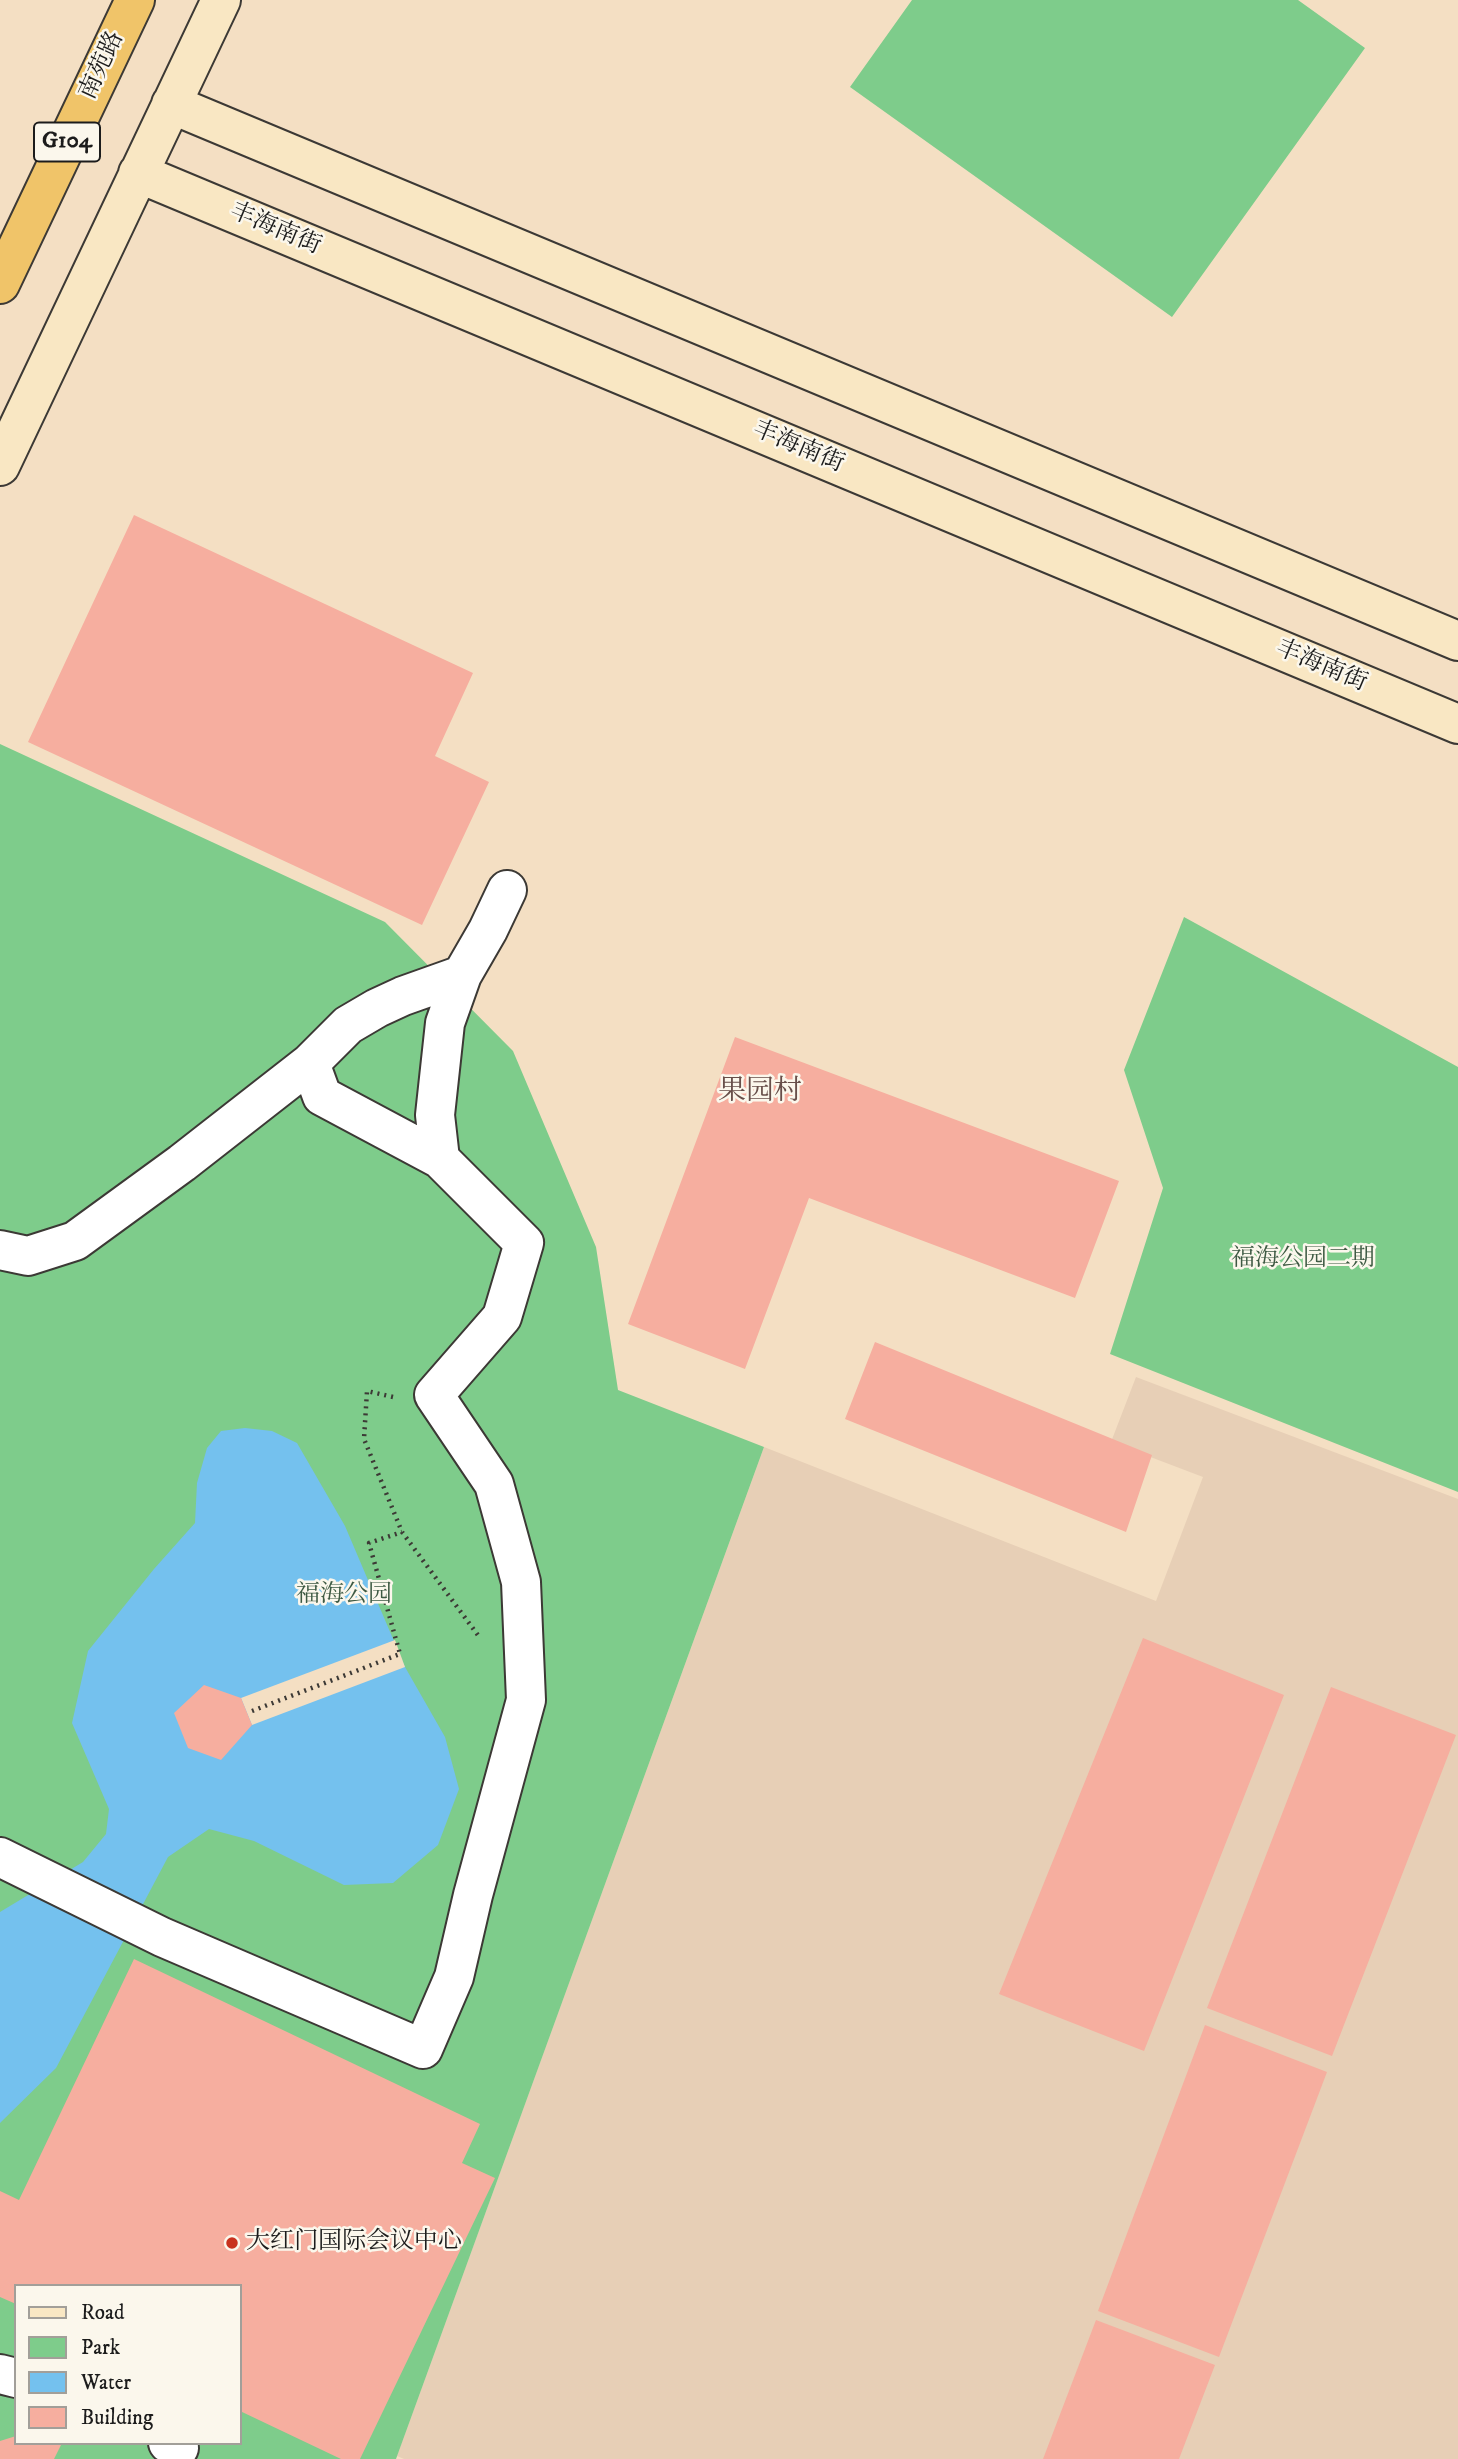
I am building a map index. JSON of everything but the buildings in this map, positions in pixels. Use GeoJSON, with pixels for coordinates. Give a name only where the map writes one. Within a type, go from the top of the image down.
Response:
{"type":"FeatureCollection","features":[{"type":"Feature","properties":{"kind":"highway","name":"南苑路"},"geometry":{"type":"LineString","coordinates":[[0,284],[135,0]]}},
{"type":"Feature","properties":{"kind":"street"},"geometry":{"type":"LineString","coordinates":[[0,466],[221,0]]}},
{"type":"Feature","properties":{"kind":"street"},"geometry":{"type":"LineString","coordinates":[[171,104],[1458,641]]}},
{"type":"Feature","properties":{"kind":"street","name":"丰海南街"},"geometry":{"type":"LineString","coordinates":[[138,173],[1458,724]]}},
{"type":"Feature","properties":{"kind":"street"},"geometry":{"type":"LineString","coordinates":[[440,1159],[435,1115],[445,1023],[462,975],[507,890]]}},
{"type":"Feature","properties":{"kind":"street"},"geometry":{"type":"LineString","coordinates":[[0,1250],[28,1256],[75,1241],[182,1163],[310,1063],[348,1025],[377,1008],[462,975]]}},
{"type":"Feature","properties":{"kind":"street"},"geometry":{"type":"LineString","coordinates":[[12,1862],[162,1937],[423,2049],[454,1977],[473,1895],[526,1700],[521,1582],[494,1484],[434,1395],[502,1317],[524,1243],[440,1159],[322,1096],[310,1063]]}},
{"type":"Feature","properties":{"kind":"path"},"geometry":{"type":"LineString","coordinates":[[434,1395],[402,1399],[367,1391],[364,1439],[402,1532],[485,1644]]}},
{"type":"Feature","properties":{"kind":"path"},"geometry":{"type":"LineString","coordinates":[[252,1711],[400,1654],[369,1543],[402,1532]]}},
{"type":"Feature","properties":{"kind":"shaded area"},"geometry":{"type":"Polygon","coordinates":[[[1136,1377],[1458,1499],[1458,2459],[404,2459],[397,2456],[764,1447],[1156,1601],[1203,1477],[1111,1442],[1136,1377]]]}},
{"type":"Feature","properties":{"kind":"green space"},"geometry":{"type":"Polygon","coordinates":[[[912,0],[1298,0],[1365,48],[1172,317],[850,87],[912,0]]]}},
{"type":"Feature","properties":{"kind":"green space","name":"福海公园"},"geometry":{"type":"Polygon","coordinates":[[[0,744],[385,922],[513,1051],[596,1247],[618,1390],[764,1447],[396,2459],[0,2459],[0,744]]]}},
{"type":"Feature","properties":{"kind":"green space","name":"福海公园二期"},"geometry":{"type":"Polygon","coordinates":[[[1184,917],[1458,1067],[1458,1492],[1110,1354],[1163,1188],[1124,1070],[1184,917]]]}},
{"type":"Feature","properties":{"kind":"water"},"geometry":{"type":"Polygon","coordinates":[[[245,1428],[272,1431],[297,1443],[345,1526],[405,1667],[445,1737],[459,1789],[438,1845],[393,1883],[344,1885],[254,1841],[209,1829],[168,1857],[56,2068],[0,2123],[0,1912],[83,1862],[106,1834],[109,1809],[72,1723],[88,1651],[195,1523],[197,1483],[207,1448],[221,1431],[245,1428]]]}},
{"type":"Feature","properties":{"kind":"pier"},"geometry":{"type":"Polygon","coordinates":[[[395,1640],[405,1667],[252,1725],[241,1698],[395,1640]]]}},
{"type":"Feature","properties":{"kind":"place","name":"大红门国际会议中心"},"geometry":{"type":"Point","coordinates":[232,2243]}},
{"type":"Feature","properties":{"kind":"district","name":"果园村"},"geometry":{"type":"Point","coordinates":[760,1093]}}]}
